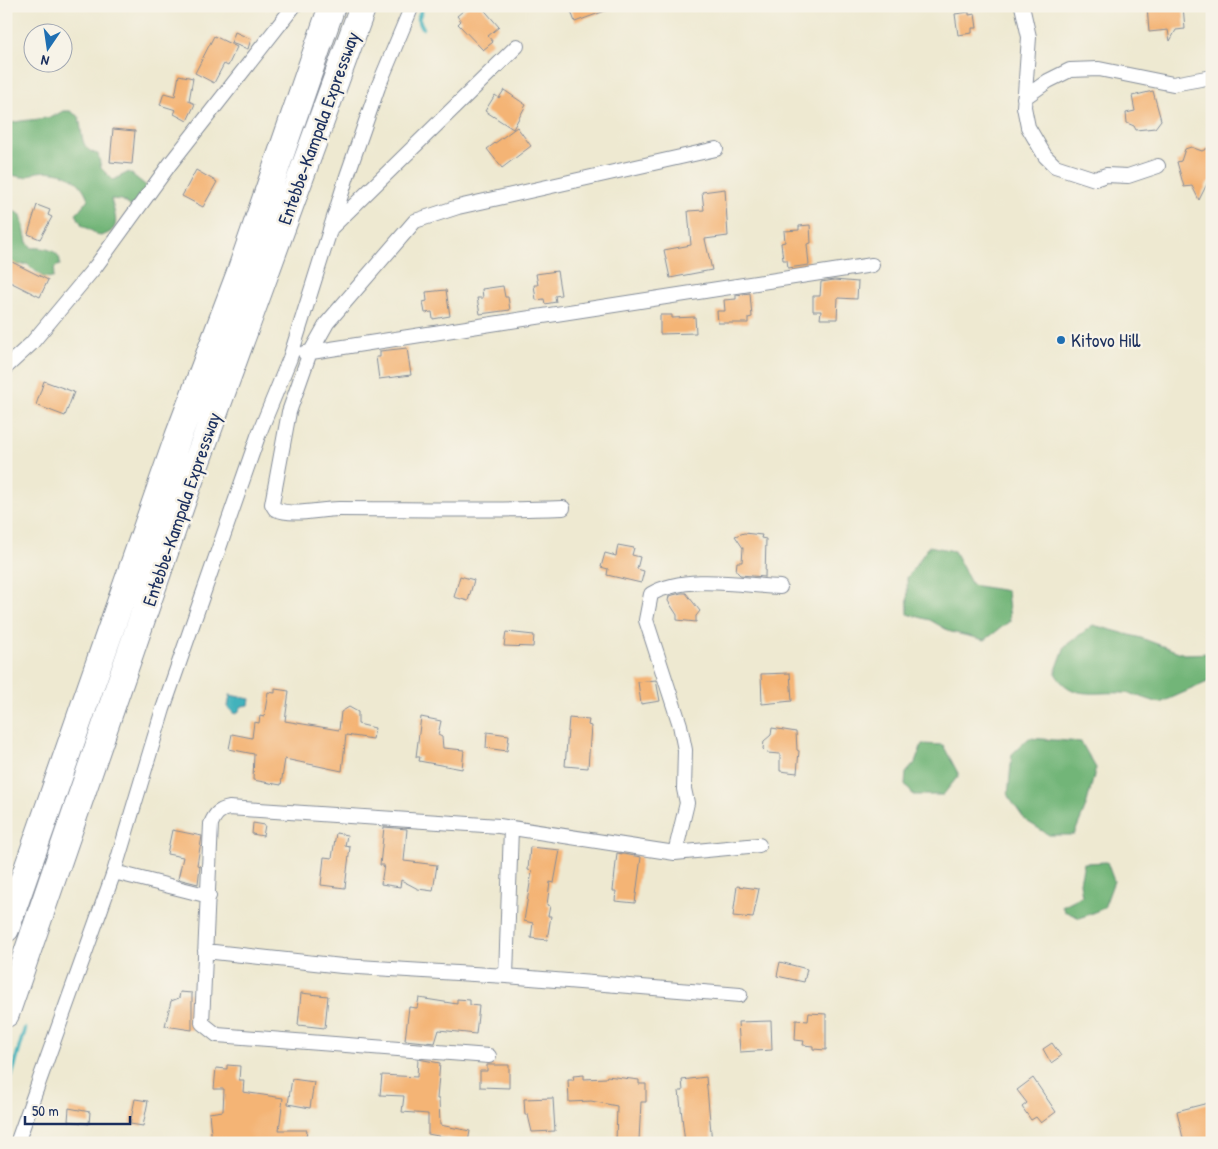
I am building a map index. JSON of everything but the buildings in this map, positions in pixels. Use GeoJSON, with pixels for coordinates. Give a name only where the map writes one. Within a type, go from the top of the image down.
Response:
{"type":"FeatureCollection","features":[{"type":"Feature","properties":{"kind":"highway","name":"Entebbe-Kampala Expressway"},"geometry":{"type":"LineString","coordinates":[[6,929],[178,437],[239,275],[332,6]]}},
{"type":"Feature","properties":{"kind":"highway","name":"Entebbe-Kampala Expressway"},"geometry":{"type":"LineString","coordinates":[[6,1014],[188,488],[363,6]]}},
{"type":"Feature","properties":{"kind":"street"},"geometry":{"type":"LineString","coordinates":[[6,367],[31,344],[96,266],[170,164],[294,6]]}},
{"type":"Feature","properties":{"kind":"street"},"geometry":{"type":"LineString","coordinates":[[17,1143],[114,872],[163,709],[258,436],[290,358],[328,232],[378,87],[412,6]]}},
{"type":"Feature","properties":{"kind":"street"},"geometry":{"type":"LineString","coordinates":[[1022,6],[1030,38],[1024,98],[1028,127],[1035,142],[1054,166],[1095,179],[1106,175],[1128,176],[1158,166]]}},
{"type":"Feature","properties":{"kind":"street"},"geometry":{"type":"LineString","coordinates":[[328,232],[517,46]]}},
{"type":"Feature","properties":{"kind":"street"},"geometry":{"type":"LineString","coordinates":[[1024,98],[1048,81],[1070,70],[1112,71],[1173,84],[1212,77]]}},
{"type":"Feature","properties":{"kind":"street"},"geometry":{"type":"LineString","coordinates":[[562,508],[505,510],[337,509],[290,512],[275,509],[272,504],[288,412],[312,350],[327,324],[416,220],[458,207],[716,149]]}},
{"type":"Feature","properties":{"kind":"street"},"geometry":{"type":"LineString","coordinates":[[290,358],[312,350],[872,265]]}},
{"type":"Feature","properties":{"kind":"street"},"geometry":{"type":"LineString","coordinates":[[675,853],[687,803],[684,789],[685,750],[680,725],[646,620],[651,594],[666,586],[704,584],[780,587]]}},
{"type":"Feature","properties":{"kind":"street"},"geometry":{"type":"LineString","coordinates":[[489,1056],[217,1035],[202,1023],[211,824],[214,816],[222,809],[239,808],[510,828],[675,853],[759,845]]}},
{"type":"Feature","properties":{"kind":"street"},"geometry":{"type":"LineString","coordinates":[[506,976],[510,828]]}},
{"type":"Feature","properties":{"kind":"street"},"geometry":{"type":"LineString","coordinates":[[114,872],[209,896]]}},
{"type":"Feature","properties":{"kind":"street"},"geometry":{"type":"LineString","coordinates":[[205,951],[352,967],[506,976],[740,994]]}},
{"type":"Feature","properties":{"kind":"green space"},"geometry":{"type":"Polygon","coordinates":[[[63,111],[70,111],[79,117],[85,145],[92,152],[98,154],[101,168],[113,180],[129,172],[149,188],[137,211],[122,200],[111,199],[116,222],[115,227],[107,234],[100,236],[82,225],[76,214],[88,199],[85,191],[75,180],[61,173],[45,171],[26,177],[6,175],[6,157],[10,155],[6,149],[6,125],[20,121],[42,119],[63,111]]]}},
{"type":"Feature","properties":{"kind":"green space"},"geometry":{"type":"Polygon","coordinates":[[[6,207],[21,215],[27,242],[32,248],[51,250],[58,256],[60,265],[55,267],[53,278],[43,277],[27,264],[9,266],[7,262],[6,207]]]}},
{"type":"Feature","properties":{"kind":"green space"},"geometry":{"type":"Polygon","coordinates":[[[929,546],[954,551],[972,585],[1007,591],[1010,621],[985,640],[951,632],[930,620],[908,614],[907,578],[929,546]]]}},
{"type":"Feature","properties":{"kind":"green space"},"geometry":{"type":"Polygon","coordinates":[[[1093,625],[1141,638],[1184,654],[1212,653],[1212,680],[1160,703],[1127,693],[1084,693],[1068,688],[1055,673],[1065,646],[1093,625]]]}},
{"type":"Feature","properties":{"kind":"green space"},"geometry":{"type":"Polygon","coordinates":[[[1029,738],[1081,742],[1096,768],[1086,806],[1074,835],[1049,835],[1025,820],[1008,796],[1012,754],[1029,738]]]}},
{"type":"Feature","properties":{"kind":"green space"},"geometry":{"type":"Polygon","coordinates":[[[922,744],[943,745],[959,775],[943,795],[913,795],[905,784],[906,773],[915,763],[922,744]]]}},
{"type":"Feature","properties":{"kind":"green space"},"geometry":{"type":"Polygon","coordinates":[[[1107,862],[1114,881],[1104,908],[1080,918],[1064,911],[1062,906],[1082,896],[1080,882],[1084,863],[1107,862]]]}},
{"type":"Feature","properties":{"kind":"water"},"geometry":{"type":"Polygon","coordinates":[[[230,695],[250,699],[249,705],[242,706],[237,714],[233,713],[228,707],[230,695]]]}},
{"type":"Feature","properties":{"kind":"waterway"},"geometry":{"type":"LineString","coordinates":[[423,6],[418,19],[423,28]]}},
{"type":"Feature","properties":{"kind":"waterway"},"geometry":{"type":"LineString","coordinates":[[6,1094],[25,1029]]}},
{"type":"Feature","properties":{"kind":"place","name":"Kitovo Hill"},"geometry":{"type":"Point","coordinates":[1061,340]}}]}
